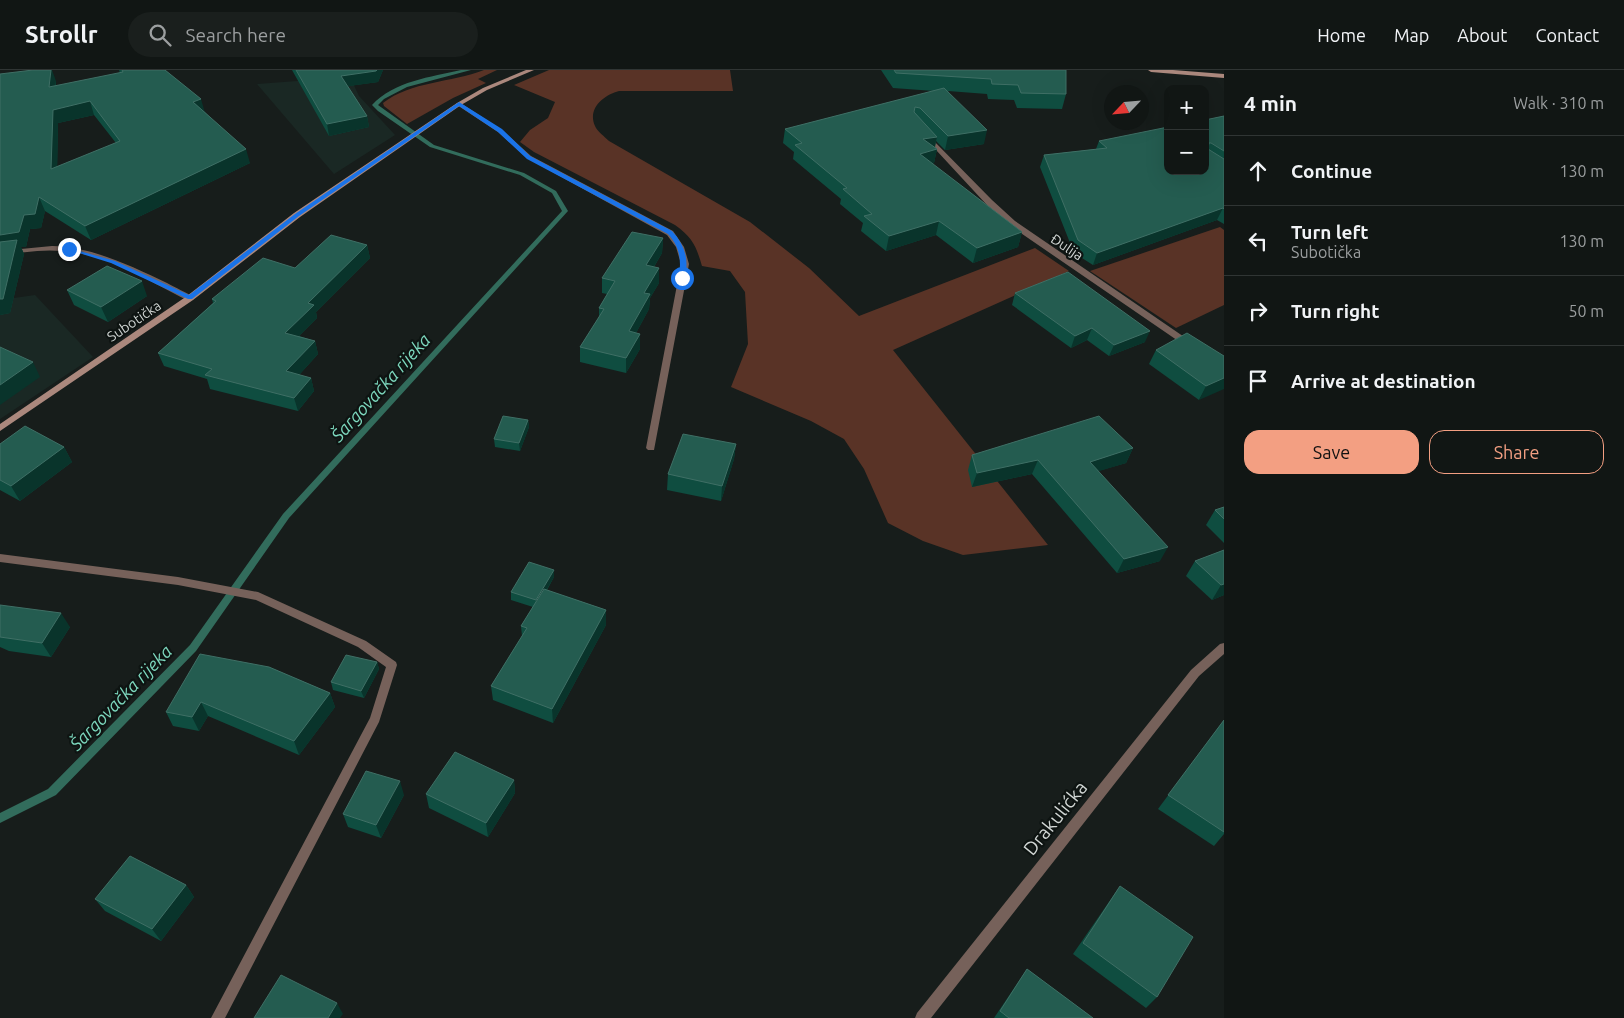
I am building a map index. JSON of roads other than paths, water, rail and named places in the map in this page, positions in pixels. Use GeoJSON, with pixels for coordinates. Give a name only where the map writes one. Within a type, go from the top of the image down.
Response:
{"type":"FeatureCollection","features":[{"type":"Feature","properties":{"kind":"street","name":"Subotička"},"geometry":{"type":"LineString","coordinates":[[0,428],[190,298],[297,215],[432,122],[485,90],[531,70]]}},
{"type":"Feature","properties":{"kind":"street"},"geometry":{"type":"LineString","coordinates":[[1151,70],[1224,76]]}},
{"type":"Feature","properties":{"kind":"street"},"geometry":{"type":"LineString","coordinates":[[459,104],[500,131],[528,157],[670,233],[676,239],[685,264],[651,448]]}},
{"type":"Feature","properties":{"kind":"street","name":"Đulija"},"geometry":{"type":"LineString","coordinates":[[920,130],[1012,224],[1200,352]]}},
{"type":"Feature","properties":{"kind":"street"},"geometry":{"type":"LineString","coordinates":[[0,253],[69,249],[113,262],[190,298]]}},
{"type":"Feature","properties":{"kind":"street"},"geometry":{"type":"LineString","coordinates":[[0,558],[178,581],[258,596],[362,644],[392,665],[375,719],[218,1018]]}},
{"type":"Feature","properties":{"kind":"street","name":"Drakulićka"},"geometry":{"type":"LineString","coordinates":[[922,1018],[1195,673],[1224,647]]}},
{"type":"Feature","properties":{"kind":"waterway","name":"Šargovačka rijeka"},"geometry":{"type":"LineString","coordinates":[[0,818],[52,792],[193,648],[286,516],[565,211],[554,192],[522,174],[432,146],[375,105],[382,98],[405,86],[468,70]]}}]}
